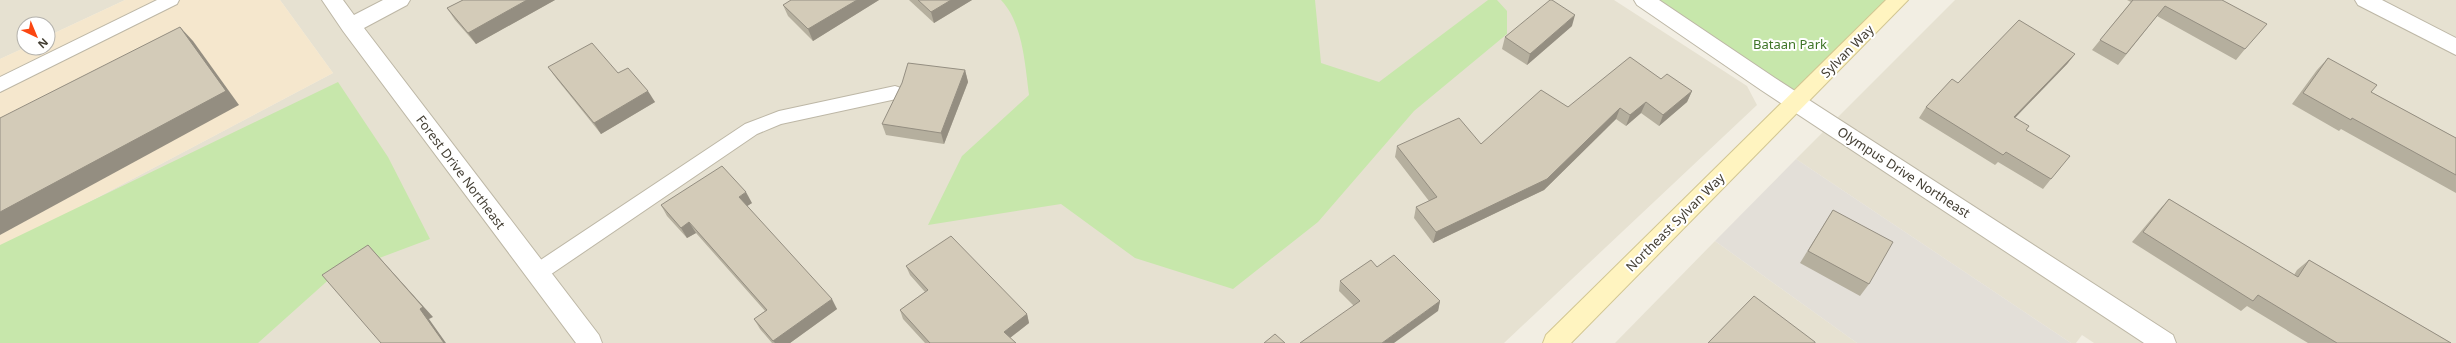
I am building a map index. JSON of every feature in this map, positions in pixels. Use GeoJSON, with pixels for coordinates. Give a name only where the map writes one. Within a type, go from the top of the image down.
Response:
{"type":"FeatureCollection","features":[{"type":"Feature","properties":{"kind":"main road","name":"Sylvan Way"},"geometry":{"type":"LineString","coordinates":[[1796,102],[1898,0]]}},
{"type":"Feature","properties":{"kind":"main road","name":"Northeast Sylvan Way"},"geometry":{"type":"LineString","coordinates":[[1555,343],[1796,102]]}},
{"type":"Feature","properties":{"kind":"street","name":"Forest Drive Northeast"},"geometry":{"type":"LineString","coordinates":[[332,0],[350,26],[590,343]]}},
{"type":"Feature","properties":{"kind":"street"},"geometry":{"type":"LineString","coordinates":[[350,26],[400,0]]}},
{"type":"Feature","properties":{"kind":"street","name":"Olympus Drive Northeast"},"geometry":{"type":"LineString","coordinates":[[1644,0],[1796,102],[2164,343]]}},
{"type":"Feature","properties":{"kind":"street"},"geometry":{"type":"LineString","coordinates":[[2365,0],[2456,47]]}},
{"type":"Feature","properties":{"kind":"lane"},"geometry":{"type":"LineString","coordinates":[[0,85],[171,0]]}},
{"type":"Feature","properties":{"kind":"lane"},"geometry":{"type":"LineString","coordinates":[[537,273],[751,129],[779,118],[895,93]]}},
{"type":"Feature","properties":{"kind":"shaded area"},"geometry":{"type":"Polygon","coordinates":[[[0,0],[125,0],[56,32],[56,16],[16,16],[16,52],[0,59],[0,0]]]}},
{"type":"Feature","properties":{"kind":"shaded area"},"geometry":{"type":"Polygon","coordinates":[[[125,0],[280,0],[333,73],[0,249],[0,59],[16,52],[16,56],[56,56],[56,32],[125,0]]]}},
{"type":"Feature","properties":{"kind":"shaded area"},"geometry":{"type":"Polygon","coordinates":[[[280,0],[1614,0],[1747,86],[1757,105],[1504,343],[0,343],[0,249],[333,73],[280,0]]]}},
{"type":"Feature","properties":{"kind":"shaded area"},"geometry":{"type":"Polygon","coordinates":[[[1955,0],[2456,0],[2456,343],[2094,343],[2082,335],[2076,343],[2071,343],[1796,159],[1955,0]]]}},
{"type":"Feature","properties":{"kind":"shaded area"},"geometry":{"type":"Polygon","coordinates":[[[1796,159],[2071,343],[1857,343],[1715,241],[1796,159]]]}},
{"type":"Feature","properties":{"kind":"shaded area"},"geometry":{"type":"Polygon","coordinates":[[[1715,241],[1857,343],[1615,343],[1715,241]]]}},
{"type":"Feature","properties":{"kind":"green space"},"geometry":{"type":"Polygon","coordinates":[[[1001,0],[1315,0],[1321,63],[1379,82],[1488,0],[1497,0],[1507,11],[1507,34],[1414,111],[1318,222],[1233,289],[1135,258],[1061,204],[928,225],[962,156],[1029,95],[1022,45],[1014,20],[1001,0]]]}},
{"type":"Feature","properties":{"kind":"green space","name":"Bataan Park"},"geometry":{"type":"Polygon","coordinates":[[[1644,0],[1898,0],[1796,102],[1644,0]]]}},
{"type":"Feature","properties":{"kind":"green space"},"geometry":{"type":"Polygon","coordinates":[[[338,82],[388,157],[430,239],[334,275],[258,343],[0,343],[0,245],[338,82]]]}},
{"type":"Feature","properties":{"kind":"building"},"geometry":{"type":"Polygon","coordinates":[[[463,0],[527,0],[468,33],[447,8],[463,0]]]}},
{"type":"Feature","properties":{"kind":"building"},"geometry":{"type":"Polygon","coordinates":[[[791,0],[857,0],[808,29],[783,5],[791,0]]]}},
{"type":"Feature","properties":{"kind":"building"},"geometry":{"type":"Polygon","coordinates":[[[918,0],[951,0],[931,12],[918,0]]]}},
{"type":"Feature","properties":{"kind":"building"},"geometry":{"type":"Polygon","coordinates":[[[1550,0],[1575,15],[1530,54],[1505,37],[1550,0]]]}},
{"type":"Feature","properties":{"kind":"building"},"geometry":{"type":"Polygon","coordinates":[[[2133,0],[2222,0],[2267,24],[2245,49],[2165,6],[2126,54],[2100,40],[2133,0]]]}},
{"type":"Feature","properties":{"kind":"building"},"geometry":{"type":"Polygon","coordinates":[[[2019,20],[2075,54],[2014,117],[2029,126],[2026,130],[2070,156],[2051,179],[2006,152],[2003,155],[1926,107],[1952,79],[1958,83],[2019,20]]]}},
{"type":"Feature","properties":{"kind":"building"},"geometry":{"type":"Polygon","coordinates":[[[180,27],[226,91],[0,212],[0,118],[180,27]]]}},
{"type":"Feature","properties":{"kind":"building"},"geometry":{"type":"Polygon","coordinates":[[[592,43],[618,73],[628,68],[648,91],[594,123],[548,67],[592,43]]]}},
{"type":"Feature","properties":{"kind":"building"},"geometry":{"type":"Polygon","coordinates":[[[1630,57],[1661,79],[1667,74],[1692,91],[1663,115],[1646,102],[1630,115],[1620,108],[1547,179],[1436,232],[1416,207],[1437,197],[1397,146],[1459,118],[1481,144],[1541,90],[1568,107],[1630,57]]]}},
{"type":"Feature","properties":{"kind":"building"},"geometry":{"type":"Polygon","coordinates":[[[2328,58],[2377,85],[2371,92],[2456,138],[2456,175],[2303,93],[2328,58]]]}},
{"type":"Feature","properties":{"kind":"building"},"geometry":{"type":"Polygon","coordinates":[[[908,63],[965,70],[941,133],[882,124],[902,83],[908,63]]]}},
{"type":"Feature","properties":{"kind":"building"},"geometry":{"type":"Polygon","coordinates":[[[722,166],[746,192],[739,197],[832,299],[773,341],[754,319],[767,310],[689,222],[681,228],[661,205],[722,166]]]}},
{"type":"Feature","properties":{"kind":"building"},"geometry":{"type":"Polygon","coordinates":[[[2169,199],[2298,277],[2309,260],[2451,343],[2337,343],[2258,295],[2253,301],[2143,232],[2169,199]]]}},
{"type":"Feature","properties":{"kind":"building"},"geometry":{"type":"Polygon","coordinates":[[[1833,210],[1893,242],[1869,284],[1808,251],[1833,210]]]}},
{"type":"Feature","properties":{"kind":"building"},"geometry":{"type":"Polygon","coordinates":[[[951,236],[1027,314],[1004,332],[1016,343],[930,343],[900,310],[928,290],[906,266],[951,236]]]}},
{"type":"Feature","properties":{"kind":"building"},"geometry":{"type":"Polygon","coordinates":[[[368,245],[423,307],[420,309],[444,343],[381,343],[322,275],[368,245]]]}},
{"type":"Feature","properties":{"kind":"building"},"geometry":{"type":"Polygon","coordinates":[[[1394,255],[1440,301],[1382,343],[1300,343],[1360,301],[1340,281],[1371,260],[1377,267],[1394,255]]]}},
{"type":"Feature","properties":{"kind":"building"},"geometry":{"type":"Polygon","coordinates":[[[1754,296],[1815,342],[1815,343],[1708,343],[1754,296]]]}},
{"type":"Feature","properties":{"kind":"building"},"geometry":{"type":"Polygon","coordinates":[[[1275,334],[1285,343],[1264,343],[1275,334]]]}}]}
